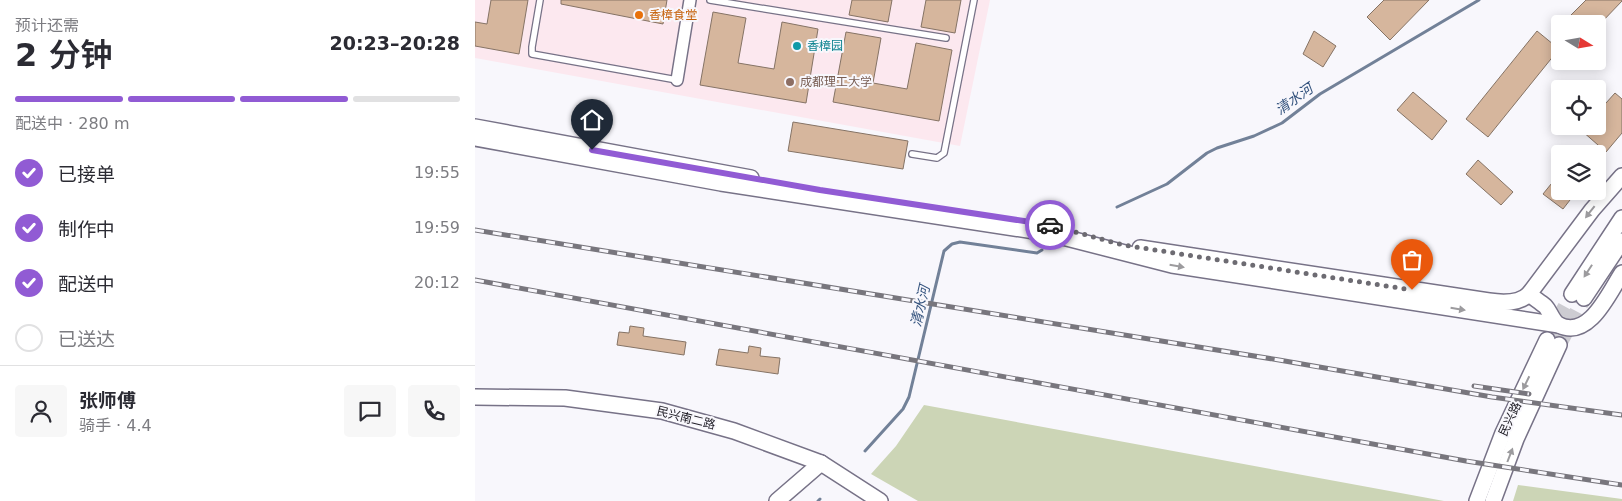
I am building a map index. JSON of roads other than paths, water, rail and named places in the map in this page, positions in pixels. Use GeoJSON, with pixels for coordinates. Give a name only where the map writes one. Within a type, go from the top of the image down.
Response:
{"type":"FeatureCollection","features":[{"type":"Feature","properties":{"kind":"street"},"geometry":{"type":"LineString","coordinates":[[677,80],[691,0]]}},
{"type":"Feature","properties":{"kind":"street"},"geometry":{"type":"LineString","coordinates":[[475,127],[820,190],[1049,225],[1123,245],[1238,264],[1501,302],[1523,300],[1529,294],[1592,210],[1622,176]]}},
{"type":"Feature","properties":{"kind":"street"},"geometry":{"type":"LineString","coordinates":[[475,138],[721,183],[1047,233],[1172,265],[1575,327],[1582,326],[1592,319],[1622,273]]}},
{"type":"Feature","properties":{"kind":"street"},"geometry":{"type":"LineString","coordinates":[[1622,218],[1578,296],[1622,241]]}},
{"type":"Feature","properties":{"kind":"street"},"geometry":{"type":"LineString","coordinates":[[1529,294],[1546,307],[1551,317],[1559,324]]}},
{"type":"Feature","properties":{"kind":"street","name":"民兴路"},"geometry":{"type":"LineString","coordinates":[[1477,501],[1503,433],[1553,342],[1493,501]]}},
{"type":"Feature","properties":{"kind":"street","name":"民兴南二路"},"geometry":{"type":"LineString","coordinates":[[475,397],[565,398],[662,411],[733,431],[821,463],[881,501]]}},
{"type":"Feature","properties":{"kind":"street"},"geometry":{"type":"LineString","coordinates":[[777,501],[821,463]]}},
{"type":"Feature","properties":{"kind":"street"},"geometry":{"type":"LineString","coordinates":[[793,501],[821,463]]}},
{"type":"Feature","properties":{"kind":"lane"},"geometry":{"type":"LineString","coordinates":[[540,0],[531,47],[532,54],[677,80]]}},
{"type":"Feature","properties":{"kind":"lane"},"geometry":{"type":"LineString","coordinates":[[710,0],[946,38]]}},
{"type":"Feature","properties":{"kind":"lane"},"geometry":{"type":"LineString","coordinates":[[912,154],[937,158],[944,153],[974,0]]}},
{"type":"Feature","properties":{"kind":"waterway","name":"清水河"},"geometry":{"type":"LineString","coordinates":[[1117,207],[1167,184],[1207,153],[1254,136],[1282,123],[1320,94],[1479,0]]}},
{"type":"Feature","properties":{"kind":"waterway","name":"清水河"},"geometry":{"type":"LineString","coordinates":[[865,451],[903,409],[909,397],[944,251],[952,244],[960,242],[1037,253],[1042,250]]}},
{"type":"Feature","properties":{"kind":"tunnel"},"geometry":{"type":"LineString","coordinates":[[1547,340],[1572,294]]}},
{"type":"Feature","properties":{"kind":"tunnel"},"geometry":{"type":"LineString","coordinates":[[1559,345],[1584,298]]}},
{"type":"Feature","properties":{"kind":"railway"},"geometry":{"type":"LineString","coordinates":[[475,230],[1279,360],[1492,397],[1622,415]]}},
{"type":"Feature","properties":{"kind":"railway"},"geometry":{"type":"LineString","coordinates":[[475,280],[1466,461],[1622,485]]}},
{"type":"Feature","properties":{"kind":"railway"},"geometry":{"type":"LineString","coordinates":[[1474,386],[1529,394]]}},
{"type":"Feature","properties":{"kind":"place","name":"香樟食堂"},"geometry":{"type":"Point","coordinates":[639,15]}},
{"type":"Feature","properties":{"kind":"place","name":"香樟园"},"geometry":{"type":"Point","coordinates":[797,46]}},
{"type":"Feature","properties":{"kind":"place","name":"成都理工大学"},"geometry":{"type":"Point","coordinates":[790,82]}}]}
